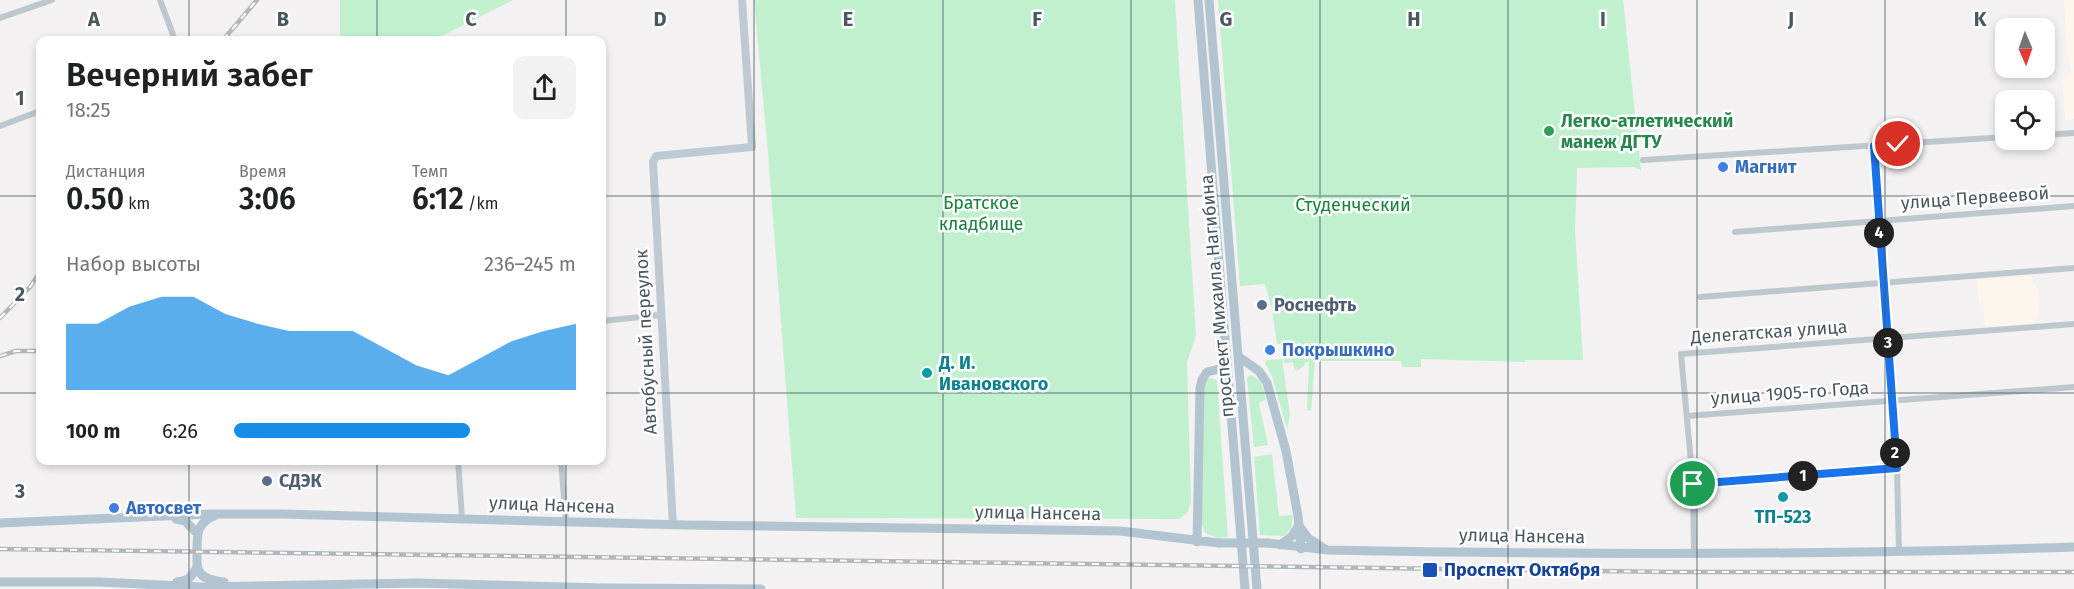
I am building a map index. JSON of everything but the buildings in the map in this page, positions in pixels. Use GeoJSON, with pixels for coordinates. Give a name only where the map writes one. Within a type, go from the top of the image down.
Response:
{"type":"FeatureCollection","features":[{"type":"Feature","properties":{"kind":"main road","name":"проспект Михаила Нагибина"},"geometry":{"type":"LineString","coordinates":[[1198,0],[1245,589]]}},
{"type":"Feature","properties":{"kind":"main road","name":"проспект Михаила Нагибина"},"geometry":{"type":"LineString","coordinates":[[1209,0],[1257,589]]}},
{"type":"Feature","properties":{"kind":"main road"},"geometry":{"type":"LineString","coordinates":[[1239,357],[1263,376],[1271,397],[1286,451],[1301,549]]}},
{"type":"Feature","properties":{"kind":"main road"},"geometry":{"type":"LineString","coordinates":[[1197,542],[1200,388],[1207,372],[1227,367]]}},
{"type":"Feature","properties":{"kind":"main road"},"geometry":{"type":"LineString","coordinates":[[1240,375],[1245,370],[1253,368]]}},
{"type":"Feature","properties":{"kind":"main road"},"geometry":{"type":"LineString","coordinates":[[160,585],[191,578],[197,567],[197,533],[206,519],[219,514]]}},
{"type":"Feature","properties":{"kind":"main road","name":"улица Нансена"},"geometry":{"type":"LineString","coordinates":[[0,523],[219,514],[673,525],[1120,531],[1197,542],[1269,543],[1301,549],[1694,555],[1899,553],[2074,547]]}},
{"type":"Feature","properties":{"kind":"main road"},"geometry":{"type":"LineString","coordinates":[[168,517],[185,520],[197,533]]}},
{"type":"Feature","properties":{"kind":"main road"},"geometry":{"type":"LineString","coordinates":[[1280,545],[1292,536],[1299,525]]}},
{"type":"Feature","properties":{"kind":"main road"},"geometry":{"type":"LineString","coordinates":[[1299,525],[1308,538],[1328,550]]}},
{"type":"Feature","properties":{"kind":"main road"},"geometry":{"type":"LineString","coordinates":[[197,567],[206,578],[238,586]]}},
{"type":"Feature","properties":{"kind":"main road"},"geometry":{"type":"LineString","coordinates":[[0,582],[16,586],[160,585],[186,588],[418,583],[761,589]]}},
{"type":"Feature","properties":{"kind":"street"},"geometry":{"type":"LineString","coordinates":[[0,18],[51,0]]}},
{"type":"Feature","properties":{"kind":"street"},"geometry":{"type":"LineString","coordinates":[[160,0],[174,36]]}},
{"type":"Feature","properties":{"kind":"street","name":"Автобусный переулок"},"geometry":{"type":"LineString","coordinates":[[673,525],[653,158],[752,147],[742,0]]}},
{"type":"Feature","properties":{"kind":"street"},"geometry":{"type":"LineString","coordinates":[[0,126],[36,112]]}},
{"type":"Feature","properties":{"kind":"street"},"geometry":{"type":"LineString","coordinates":[[2055,134],[2074,133]]}},
{"type":"Feature","properties":{"kind":"street"},"geometry":{"type":"LineString","coordinates":[[1643,160],[1995,138]]}},
{"type":"Feature","properties":{"kind":"street"},"geometry":{"type":"LineString","coordinates":[[1874,146],[1897,468],[1899,553]]}},
{"type":"Feature","properties":{"kind":"street","name":"улица Первеевой"},"geometry":{"type":"LineString","coordinates":[[1735,232],[2074,206]]}},
{"type":"Feature","properties":{"kind":"street"},"geometry":{"type":"LineString","coordinates":[[1700,297],[2074,268]]}},
{"type":"Feature","properties":{"kind":"street"},"geometry":{"type":"LineString","coordinates":[[606,321],[660,315]]}},
{"type":"Feature","properties":{"kind":"street","name":"Делегатская улица"},"geometry":{"type":"LineString","coordinates":[[1687,416],[1681,354],[2074,324]]}},
{"type":"Feature","properties":{"kind":"street","name":"улица 1905-го Года"},"geometry":{"type":"LineString","coordinates":[[1687,416],[2074,387]]}},
{"type":"Feature","properties":{"kind":"street"},"geometry":{"type":"LineString","coordinates":[[1687,416],[1693,484],[1694,555]]}},
{"type":"Feature","properties":{"kind":"street"},"geometry":{"type":"LineString","coordinates":[[458,465],[462,519]]}},
{"type":"Feature","properties":{"kind":"street"},"geometry":{"type":"LineString","coordinates":[[561,465],[566,522]]}},
{"type":"Feature","properties":{"kind":"street"},"geometry":{"type":"LineString","coordinates":[[1693,484],[1897,468]]}},
{"type":"Feature","properties":{"kind":"shaded area"},"geometry":{"type":"Polygon","coordinates":[[[2064,0],[2074,0],[2074,119],[2065,120],[2062,76],[2072,75],[2067,55],[2064,0]]]}},
{"type":"Feature","properties":{"kind":"shaded area"},"geometry":{"type":"Polygon","coordinates":[[[2031,276],[2038,290],[2039,314],[2034,324],[1985,328],[1983,301],[1979,301],[1977,280],[2031,276]]]}},
{"type":"Feature","properties":{"kind":"green space"},"geometry":{"type":"Polygon","coordinates":[[[340,0],[513,0],[442,36],[340,36],[340,0]]]}},
{"type":"Feature","properties":{"kind":"green space","name":"Братское кладбище"},"geometry":{"type":"Polygon","coordinates":[[[754,0],[1175,0],[1196,335],[1187,362],[1191,503],[1187,513],[1179,519],[796,518],[754,0]]]}},
{"type":"Feature","properties":{"kind":"green space","name":"Студенческий"},"geometry":{"type":"Polygon","coordinates":[[[1218,0],[1623,0],[1641,170],[1633,167],[1577,168],[1575,230],[1583,360],[1525,360],[1525,362],[1421,359],[1421,367],[1402,367],[1401,361],[1315,361],[1311,411],[1307,410],[1309,362],[1305,362],[1305,365],[1297,371],[1293,362],[1284,363],[1282,344],[1277,344],[1272,309],[1265,284],[1240,286],[1218,0]]]}},
{"type":"Feature","properties":{"kind":"green space"},"geometry":{"type":"Polygon","coordinates":[[[1282,359],[1290,415],[1287,429],[1272,376],[1265,363],[1267,360],[1282,359]]]}},
{"type":"Feature","properties":{"kind":"green space"},"geometry":{"type":"Polygon","coordinates":[[[1250,375],[1260,381],[1264,391],[1266,400],[1259,403],[1268,445],[1254,447],[1247,378],[1250,375]]]}},
{"type":"Feature","properties":{"kind":"green space"},"geometry":{"type":"Polygon","coordinates":[[[1213,378],[1217,381],[1228,537],[1218,538],[1205,533],[1201,522],[1204,385],[1207,379],[1213,378]]]}},
{"type":"Feature","properties":{"kind":"green space"},"geometry":{"type":"Polygon","coordinates":[[[1272,454],[1279,516],[1293,515],[1291,528],[1284,536],[1260,535],[1254,457],[1272,454]]]}},
{"type":"Feature","properties":{"kind":"railway"},"geometry":{"type":"LineString","coordinates":[[226,36],[257,0]]}},
{"type":"Feature","properties":{"kind":"railway"},"geometry":{"type":"LineString","coordinates":[[0,318],[36,278]]}},
{"type":"Feature","properties":{"kind":"railway"},"geometry":{"type":"LineString","coordinates":[[0,356],[16,351],[36,351]]}},
{"type":"Feature","properties":{"kind":"railway"},"geometry":{"type":"LineString","coordinates":[[0,549],[1673,572],[2074,572]]}},
{"type":"Feature","properties":{"kind":"place","name":"Легко-атлетический манеж ДГТУ"},"geometry":{"type":"Point","coordinates":[1549,131]}},
{"type":"Feature","properties":{"kind":"place","name":"Магнит"},"geometry":{"type":"Point","coordinates":[1723,167]}},
{"type":"Feature","properties":{"kind":"place","name":"Роснефть"},"geometry":{"type":"Point","coordinates":[1262,305]}},
{"type":"Feature","properties":{"kind":"place","name":"Покрышкино"},"geometry":{"type":"Point","coordinates":[1270,350]}},
{"type":"Feature","properties":{"kind":"place","name":"Д. И. Ивановского"},"geometry":{"type":"Point","coordinates":[927,373]}},
{"type":"Feature","properties":{"kind":"place","name":"СДЭК"},"geometry":{"type":"Point","coordinates":[267,481]}},
{"type":"Feature","properties":{"kind":"place","name":"ТП-523"},"geometry":{"type":"Point","coordinates":[1783,497]}},
{"type":"Feature","properties":{"kind":"place","name":"Автосвет"},"geometry":{"type":"Point","coordinates":[114,508]}},
{"type":"Feature","properties":{"kind":"place","name":"Проспект Октября"},"geometry":{"type":"Point","coordinates":[1430,570]}},
{"type":"Feature","properties":{"kind":"route"},"geometry":{"type":"LineString","coordinates":[[1693,484],[1897,468],[1874,146],[1898,144]]}}]}
